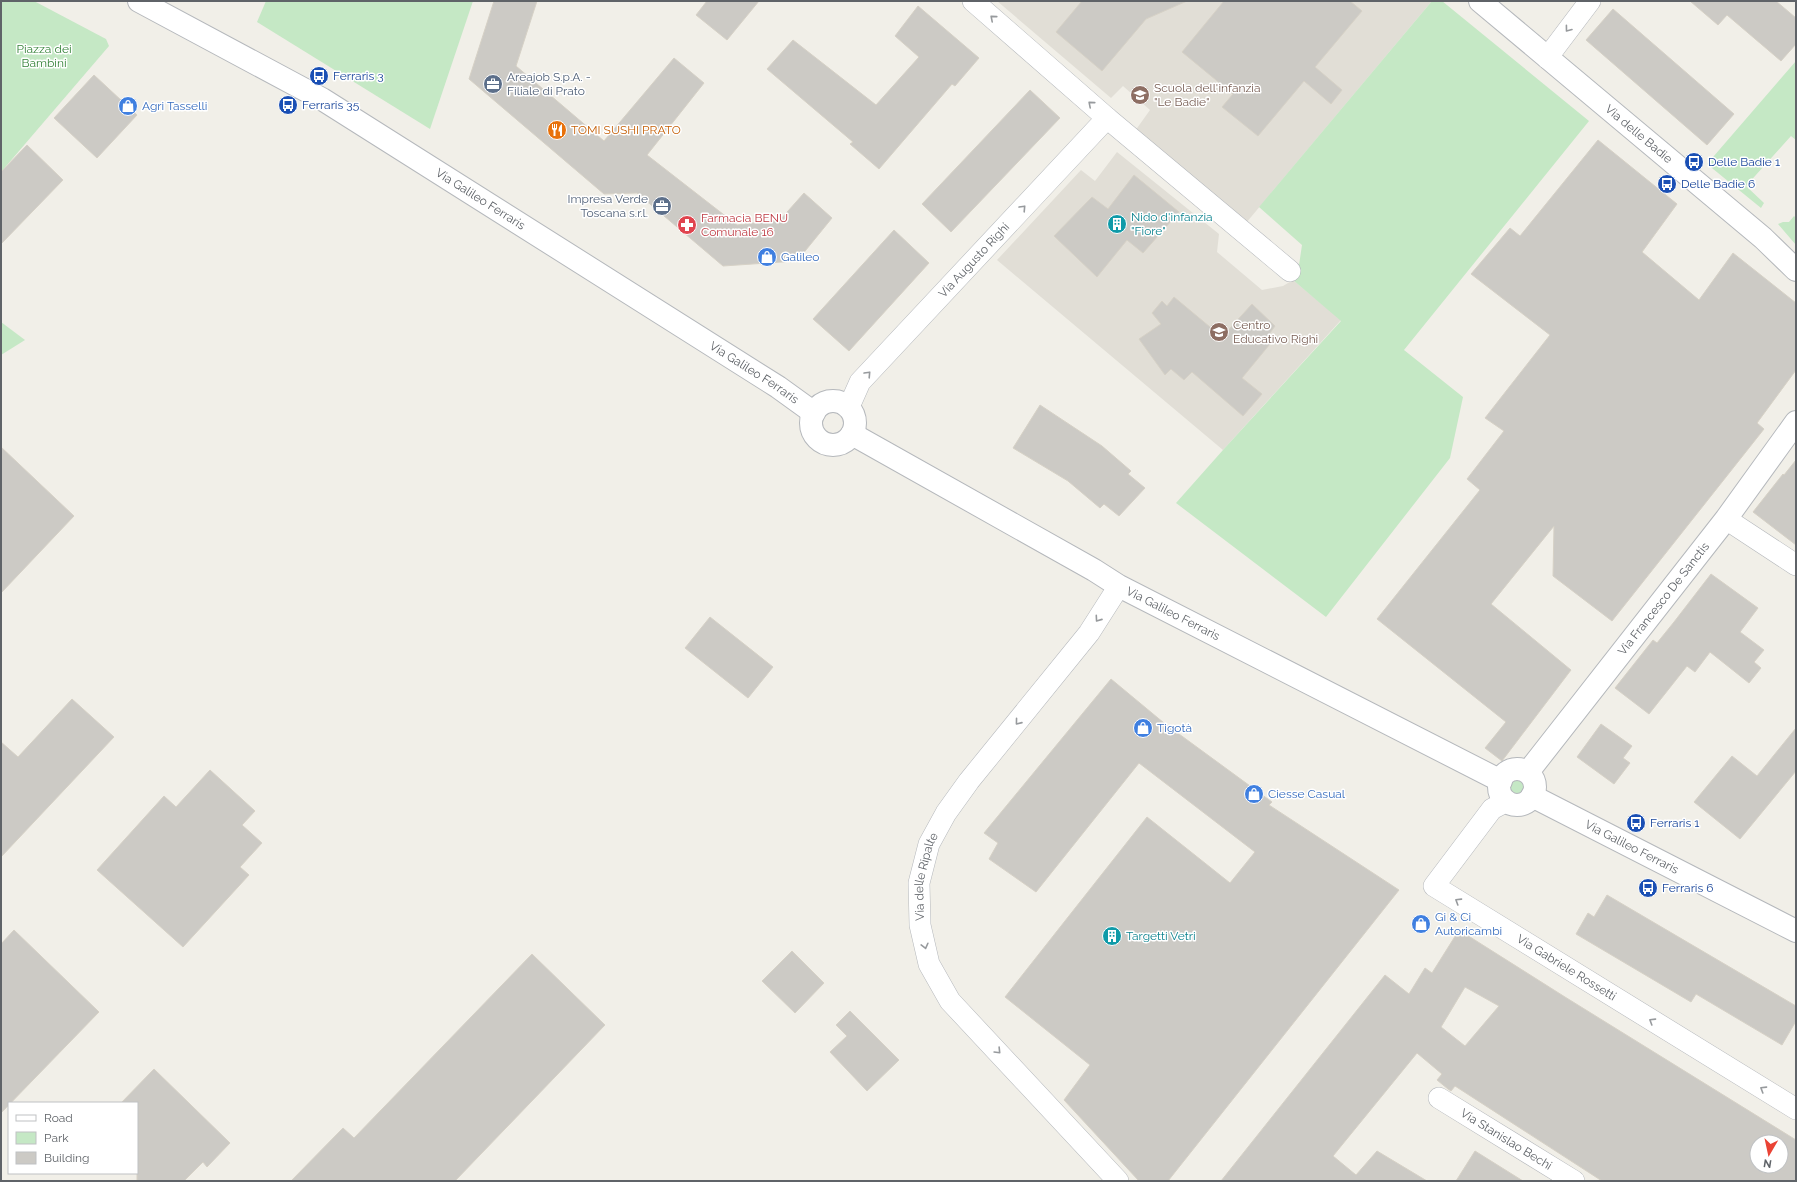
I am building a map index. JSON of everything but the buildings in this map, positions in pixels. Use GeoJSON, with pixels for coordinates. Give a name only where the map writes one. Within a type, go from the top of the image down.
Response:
{"type":"FeatureCollection","features":[{"type":"Feature","properties":{"kind":"street","name":"Via Galileo Ferraris"},"geometry":{"type":"LineString","coordinates":[[139,1],[322,99],[778,387],[814,413]]}},
{"type":"Feature","properties":{"kind":"street"},"geometry":{"type":"LineString","coordinates":[[973,1],[1107,118],[1290,272]]}},
{"type":"Feature","properties":{"kind":"street","name":"Via delle Badie"},"geometry":{"type":"LineString","coordinates":[[1480,1],[1547,58],[1578,82],[1699,186],[1763,238],[1796,270]]}},
{"type":"Feature","properties":{"kind":"street"},"geometry":{"type":"LineString","coordinates":[[1547,58],[1590,1]]}},
{"type":"Feature","properties":{"kind":"street","name":"Via Augusto Righi"},"geometry":{"type":"LineString","coordinates":[[847,407],[852,400],[860,382],[1107,118]]}},
{"type":"Feature","properties":{"kind":"street"},"geometry":{"type":"LineString","coordinates":[[830,402],[841,403],[847,407],[852,413],[854,420],[852,434],[846,441],[839,444],[828,444],[821,442],[812,431],[811,420],[814,413],[823,404],[830,402]]}},
{"type":"Feature","properties":{"kind":"street","name":"Via Francesco De Sanctis"},"geometry":{"type":"LineString","coordinates":[[1528,772],[1726,519],[1796,422]]}},
{"type":"Feature","properties":{"kind":"street","name":"Via Galileo Ferraris"},"geometry":{"type":"LineString","coordinates":[[852,434],[1080,562],[1119,586],[1504,791],[1519,804],[1525,803],[1532,796],[1796,931]]}},
{"type":"Feature","properties":{"kind":"street"},"geometry":{"type":"LineString","coordinates":[[1726,519],[1796,565]]}},
{"type":"Feature","properties":{"kind":"street","name":"Via delle Ripalte"},"geometry":{"type":"LineString","coordinates":[[1118,1181],[950,1001],[929,964],[920,925],[919,883],[929,844],[946,813],[969,781],[1089,633],[1119,586]]}},
{"type":"Feature","properties":{"kind":"street"},"geometry":{"type":"LineString","coordinates":[[1504,791],[1506,773],[1511,770],[1522,770],[1528,772],[1533,778],[1535,790],[1532,796]]}},
{"type":"Feature","properties":{"kind":"street","name":"Via Gabriele Rossetti"},"geometry":{"type":"LineString","coordinates":[[1504,791],[1434,886],[1796,1109]]}},
{"type":"Feature","properties":{"kind":"street","name":"Via Stanislao Bechi"},"geometry":{"type":"LineString","coordinates":[[1440,1098],[1574,1181]]}},
{"type":"Feature","properties":{"kind":"shaded area"},"geometry":{"type":"Polygon","coordinates":[[[997,1],[1432,1],[1246,223],[1135,131],[1150,110],[1123,86],[1111,98],[997,1]]]}},
{"type":"Feature","properties":{"kind":"shaded area"},"geometry":{"type":"Polygon","coordinates":[[[1117,152],[1219,234],[1217,252],[1262,290],[1283,286],[1293,280],[1341,320],[1223,450],[997,260],[1081,170],[1095,181],[1117,152]]]}},
{"type":"Feature","properties":{"kind":"green space","name":"Piazza dei Bambini"},"geometry":{"type":"Polygon","coordinates":[[[1,1],[34,1],[106,39],[109,46],[1,172],[1,1]]]}},
{"type":"Feature","properties":{"kind":"green space"},"geometry":{"type":"Polygon","coordinates":[[[266,1],[473,1],[430,129],[257,22],[266,1]]]}},
{"type":"Feature","properties":{"kind":"green space"},"geometry":{"type":"Polygon","coordinates":[[[1432,1],[1442,1],[1589,121],[1404,350],[1463,397],[1450,458],[1326,617],[1176,503],[1341,321],[1293,280],[1298,272],[1302,245],[1259,207],[1432,1]]]}},
{"type":"Feature","properties":{"kind":"green space"},"geometry":{"type":"Polygon","coordinates":[[[1796,61],[1796,140],[1791,136],[1746,186],[1764,203],[1761,208],[1707,164],[1796,61]]]}},
{"type":"Feature","properties":{"kind":"green space"},"geometry":{"type":"Polygon","coordinates":[[[1794,216],[1796,218],[1796,245],[1778,224],[1789,222],[1794,216]]]}},
{"type":"Feature","properties":{"kind":"green space"},"geometry":{"type":"Polygon","coordinates":[[[1,322],[25,340],[1,355],[1,322]]]}},
{"type":"Feature","properties":{"kind":"green space"},"geometry":{"type":"Polygon","coordinates":[[[1518,774],[1527,778],[1531,787],[1527,796],[1518,800],[1509,796],[1505,787],[1509,778],[1518,774]]]}},
{"type":"Feature","properties":{"kind":"place","name":"Ferraris 3"},"geometry":{"type":"Point","coordinates":[319,76]}},
{"type":"Feature","properties":{"kind":"place","name":"Areajob S.p.A. - Filiale di Prato"},"geometry":{"type":"Point","coordinates":[493,84]}},
{"type":"Feature","properties":{"kind":"place","name":"Scuola dell'infanzia \"Le Badie\""},"geometry":{"type":"Point","coordinates":[1140,95]}},
{"type":"Feature","properties":{"kind":"place","name":"Ferraris 35"},"geometry":{"type":"Point","coordinates":[288,105]}},
{"type":"Feature","properties":{"kind":"place","name":"Agri Tasselli"},"geometry":{"type":"Point","coordinates":[128,106]}},
{"type":"Feature","properties":{"kind":"place","name":"TOMI SUSHI PRATO"},"geometry":{"type":"Point","coordinates":[557,130]}},
{"type":"Feature","properties":{"kind":"place","name":"Delle Badie 1"},"geometry":{"type":"Point","coordinates":[1694,162]}},
{"type":"Feature","properties":{"kind":"place","name":"Delle Badie 6"},"geometry":{"type":"Point","coordinates":[1667,184]}},
{"type":"Feature","properties":{"kind":"place","name":"Impresa Verde Toscana s.r.l."},"geometry":{"type":"Point","coordinates":[662,206]}},
{"type":"Feature","properties":{"kind":"place","name":"Nido d'infanzia \"Fiore\""},"geometry":{"type":"Point","coordinates":[1117,224]}},
{"type":"Feature","properties":{"kind":"place","name":"Farmacia BENU Comunale 16"},"geometry":{"type":"Point","coordinates":[687,225]}},
{"type":"Feature","properties":{"kind":"place","name":"Galileo"},"geometry":{"type":"Point","coordinates":[767,257]}},
{"type":"Feature","properties":{"kind":"place","name":"Centro Educativo Righi"},"geometry":{"type":"Point","coordinates":[1219,332]}},
{"type":"Feature","properties":{"kind":"place","name":"Tigotà"},"geometry":{"type":"Point","coordinates":[1143,728]}},
{"type":"Feature","properties":{"kind":"place","name":"Ciesse Casual"},"geometry":{"type":"Point","coordinates":[1254,794]}},
{"type":"Feature","properties":{"kind":"place","name":"Ferraris 1"},"geometry":{"type":"Point","coordinates":[1636,823]}},
{"type":"Feature","properties":{"kind":"place","name":"Ferraris 6"},"geometry":{"type":"Point","coordinates":[1648,888]}},
{"type":"Feature","properties":{"kind":"place","name":"Gi & Ci Autoricambi"},"geometry":{"type":"Point","coordinates":[1421,924]}},
{"type":"Feature","properties":{"kind":"place","name":"Targetti Vetri"},"geometry":{"type":"Point","coordinates":[1112,936]}}]}
